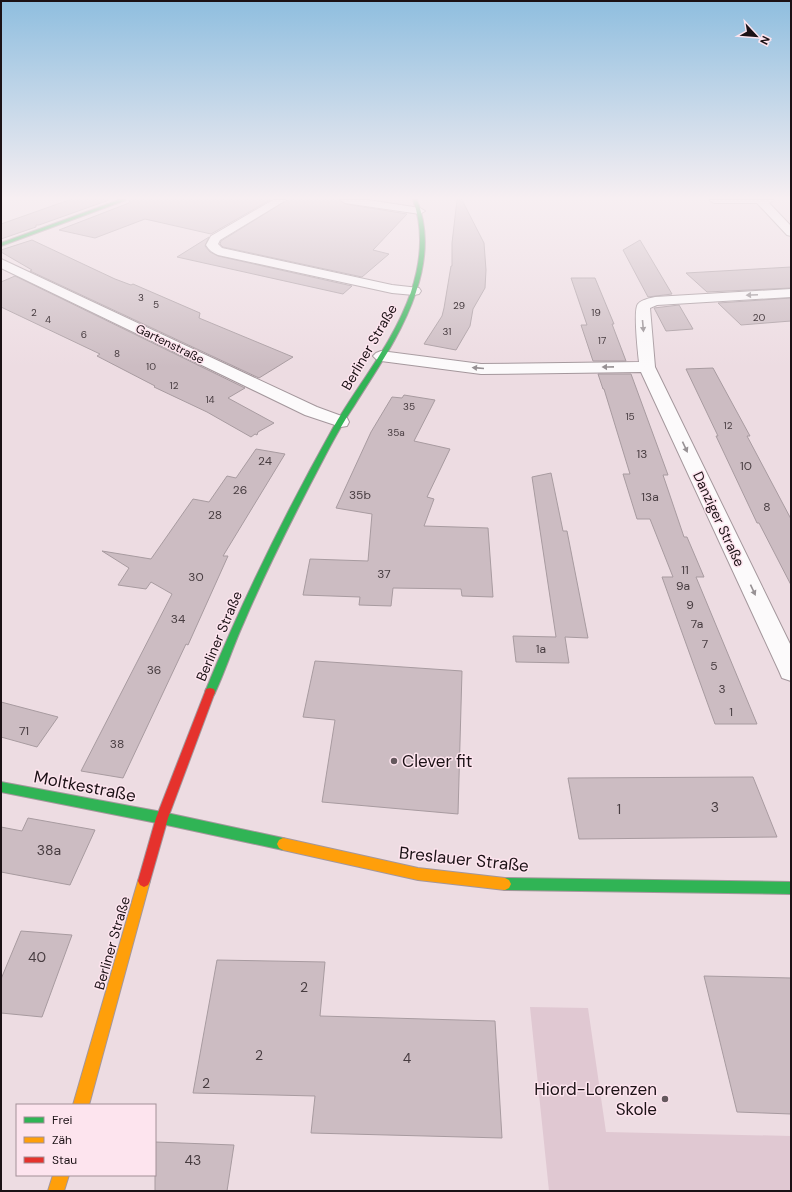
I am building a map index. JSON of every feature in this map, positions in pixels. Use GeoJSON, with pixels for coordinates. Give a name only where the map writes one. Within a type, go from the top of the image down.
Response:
{"type":"FeatureCollection","features":[{"type":"Feature","properties":{"kind":"street"},"geometry":{"type":"LineString","coordinates":[[239,256],[392,289],[414,290]]}},
{"type":"Feature","properties":{"kind":"street","name":"Berliner Straße"},"geometry":{"type":"LineString","coordinates":[[80,1104],[162,818],[228,645],[286,522],[341,422],[404,318],[414,290],[421,256]]}},
{"type":"Feature","properties":{"kind":"street","name":"Gartenstraße"},"geometry":{"type":"LineString","coordinates":[[1,263],[311,411],[341,422]]}},
{"type":"Feature","properties":{"kind":"street","name":"Danziger Straße"},"geometry":{"type":"LineString","coordinates":[[791,293],[655,301],[643,306],[647,367],[791,671]]}},
{"type":"Feature","properties":{"kind":"street"},"geometry":{"type":"LineString","coordinates":[[381,356],[481,369],[647,367]]}},
{"type":"Feature","properties":{"kind":"street","name":"Moltkestraße"},"geometry":{"type":"LineString","coordinates":[[1,787],[162,818]]}},
{"type":"Feature","properties":{"kind":"street","name":"Breslauer Straße"},"geometry":{"type":"LineString","coordinates":[[162,818],[418,874],[509,884],[791,888]]}},
{"type":"Feature","properties":{"kind":"street"},"geometry":{"type":"LineString","coordinates":[[56,1191],[61,1176]]}},
{"type":"Feature","properties":{"kind":"shaded area"},"geometry":{"type":"Polygon","coordinates":[[[530,1007],[588,1008],[606,1132],[791,1136],[791,1191],[549,1191],[530,1007]]]}},
{"type":"Feature","properties":{"kind":"building"},"geometry":{"type":"Polygon","coordinates":[[[7,256],[65,256],[115,279],[131,285],[133,284],[200,313],[199,318],[293,357],[259,378],[30,271],[32,270],[7,256]]]}},
{"type":"Feature","properties":{"kind":"building"},"geometry":{"type":"Polygon","coordinates":[[[179,256],[217,256],[352,286],[343,294],[177,257],[179,256]]]}},
{"type":"Feature","properties":{"kind":"building"},"geometry":{"type":"Polygon","coordinates":[[[263,256],[387,256],[362,277],[263,256]]]}},
{"type":"Feature","properties":{"kind":"building"},"geometry":{"type":"Polygon","coordinates":[[[452,256],[485,256],[485,288],[473,309],[470,326],[456,350],[424,344],[442,316],[452,266],[452,256]]]}},
{"type":"Feature","properties":{"kind":"building"},"geometry":{"type":"Polygon","coordinates":[[[626,256],[649,256],[672,294],[648,297],[626,256]]]}},
{"type":"Feature","properties":{"kind":"building"},"geometry":{"type":"Polygon","coordinates":[[[791,267],[791,288],[707,292],[686,273],[791,267]]]}},
{"type":"Feature","properties":{"kind":"building"},"geometry":{"type":"Polygon","coordinates":[[[15,276],[245,388],[228,398],[274,423],[258,432],[257,435],[255,434],[251,437],[207,412],[154,387],[155,386],[97,356],[100,354],[1,307],[1,282],[15,276]]]}},
{"type":"Feature","properties":{"kind":"building"},"geometry":{"type":"Polygon","coordinates":[[[571,278],[595,278],[614,324],[612,324],[626,361],[593,361],[581,325],[587,325],[571,278]]]}},
{"type":"Feature","properties":{"kind":"building"},"geometry":{"type":"Polygon","coordinates":[[[791,298],[791,321],[741,325],[718,303],[791,298]]]}},
{"type":"Feature","properties":{"kind":"building"},"geometry":{"type":"Polygon","coordinates":[[[679,305],[693,329],[666,331],[654,308],[679,305]]]}},
{"type":"Feature","properties":{"kind":"building"},"geometry":{"type":"Polygon","coordinates":[[[713,368],[750,436],[747,436],[791,519],[791,585],[759,523],[757,523],[686,369],[713,368]]]}},
{"type":"Feature","properties":{"kind":"building"},"geometry":{"type":"Polygon","coordinates":[[[598,374],[631,374],[668,475],[663,475],[684,537],[687,537],[704,577],[696,577],[757,724],[715,724],[662,577],[673,577],[650,519],[637,519],[623,474],[630,474],[598,374]]]}},
{"type":"Feature","properties":{"kind":"building"},"geometry":{"type":"Polygon","coordinates":[[[404,395],[435,400],[414,441],[450,449],[427,497],[434,499],[424,526],[488,528],[493,597],[462,596],[461,589],[393,588],[391,606],[359,605],[360,597],[303,595],[310,559],[368,561],[372,514],[336,508],[371,432],[392,397],[402,398],[404,395]]]}},
{"type":"Feature","properties":{"kind":"building"},"geometry":{"type":"Polygon","coordinates":[[[256,449],[285,454],[223,556],[228,556],[188,645],[186,644],[123,778],[81,771],[172,594],[151,582],[146,589],[118,585],[129,568],[102,551],[151,559],[193,499],[209,502],[227,476],[236,478],[256,449]]]}},
{"type":"Feature","properties":{"kind":"building"},"geometry":{"type":"Polygon","coordinates":[[[551,473],[563,531],[567,531],[588,638],[565,637],[569,663],[516,662],[513,636],[556,637],[532,477],[551,473]]]}},
{"type":"Feature","properties":{"kind":"building","name":"Clever fit"},"geometry":{"type":"Polygon","coordinates":[[[315,661],[462,671],[458,814],[322,802],[335,720],[303,717],[315,661]]]}},
{"type":"Feature","properties":{"kind":"building"},"geometry":{"type":"Polygon","coordinates":[[[1,702],[58,717],[37,747],[1,737],[1,702]]]}},
{"type":"Feature","properties":{"kind":"building"},"geometry":{"type":"Polygon","coordinates":[[[753,777],[777,837],[579,839],[568,778],[753,777]]]}},
{"type":"Feature","properties":{"kind":"building"},"geometry":{"type":"Polygon","coordinates":[[[28,818],[95,830],[70,885],[1,872],[1,827],[22,831],[28,818]]]}},
{"type":"Feature","properties":{"kind":"building"},"geometry":{"type":"Polygon","coordinates":[[[21,931],[72,935],[42,1017],[1,1013],[1,979],[21,931]]]}},
{"type":"Feature","properties":{"kind":"building"},"geometry":{"type":"Polygon","coordinates":[[[217,960],[325,962],[320,1016],[495,1021],[502,1138],[311,1133],[315,1096],[193,1093],[217,960]]]}},
{"type":"Feature","properties":{"kind":"building"},"geometry":{"type":"Polygon","coordinates":[[[704,976],[791,978],[791,1114],[737,1112],[704,976]]]}},
{"type":"Feature","properties":{"kind":"building"},"geometry":{"type":"Polygon","coordinates":[[[156,1142],[234,1145],[227,1191],[155,1191],[156,1142]]]}},
{"type":"Feature","properties":{"kind":"traffic: fast"},"geometry":{"type":"LineString","coordinates":[[210,692],[254,589],[304,489],[349,407],[391,342],[400,325],[414,291],[422,256]]}},
{"type":"Feature","properties":{"kind":"traffic: fast"},"geometry":{"type":"LineString","coordinates":[[1,787],[162,818],[283,844]]}},
{"type":"Feature","properties":{"kind":"traffic: fast"},"geometry":{"type":"LineString","coordinates":[[505,884],[791,888]]}},
{"type":"Feature","properties":{"kind":"traffic: slow"},"geometry":{"type":"LineString","coordinates":[[283,844],[418,874],[505,884]]}},
{"type":"Feature","properties":{"kind":"traffic: slow"},"geometry":{"type":"LineString","coordinates":[[81,1104],[144,881]]}},
{"type":"Feature","properties":{"kind":"traffic: slow"},"geometry":{"type":"LineString","coordinates":[[56,1191],[61,1176]]}},
{"type":"Feature","properties":{"kind":"traffic: jam"},"geometry":{"type":"LineString","coordinates":[[144,881],[162,818],[210,692]]}},
{"type":"Feature","properties":{"kind":"place","name":"Clever fit"},"geometry":{"type":"Point","coordinates":[394,761]}},
{"type":"Feature","properties":{"kind":"place","name":"Hiord-Lorenzen Skole"},"geometry":{"type":"Point","coordinates":[665,1099]}}]}
